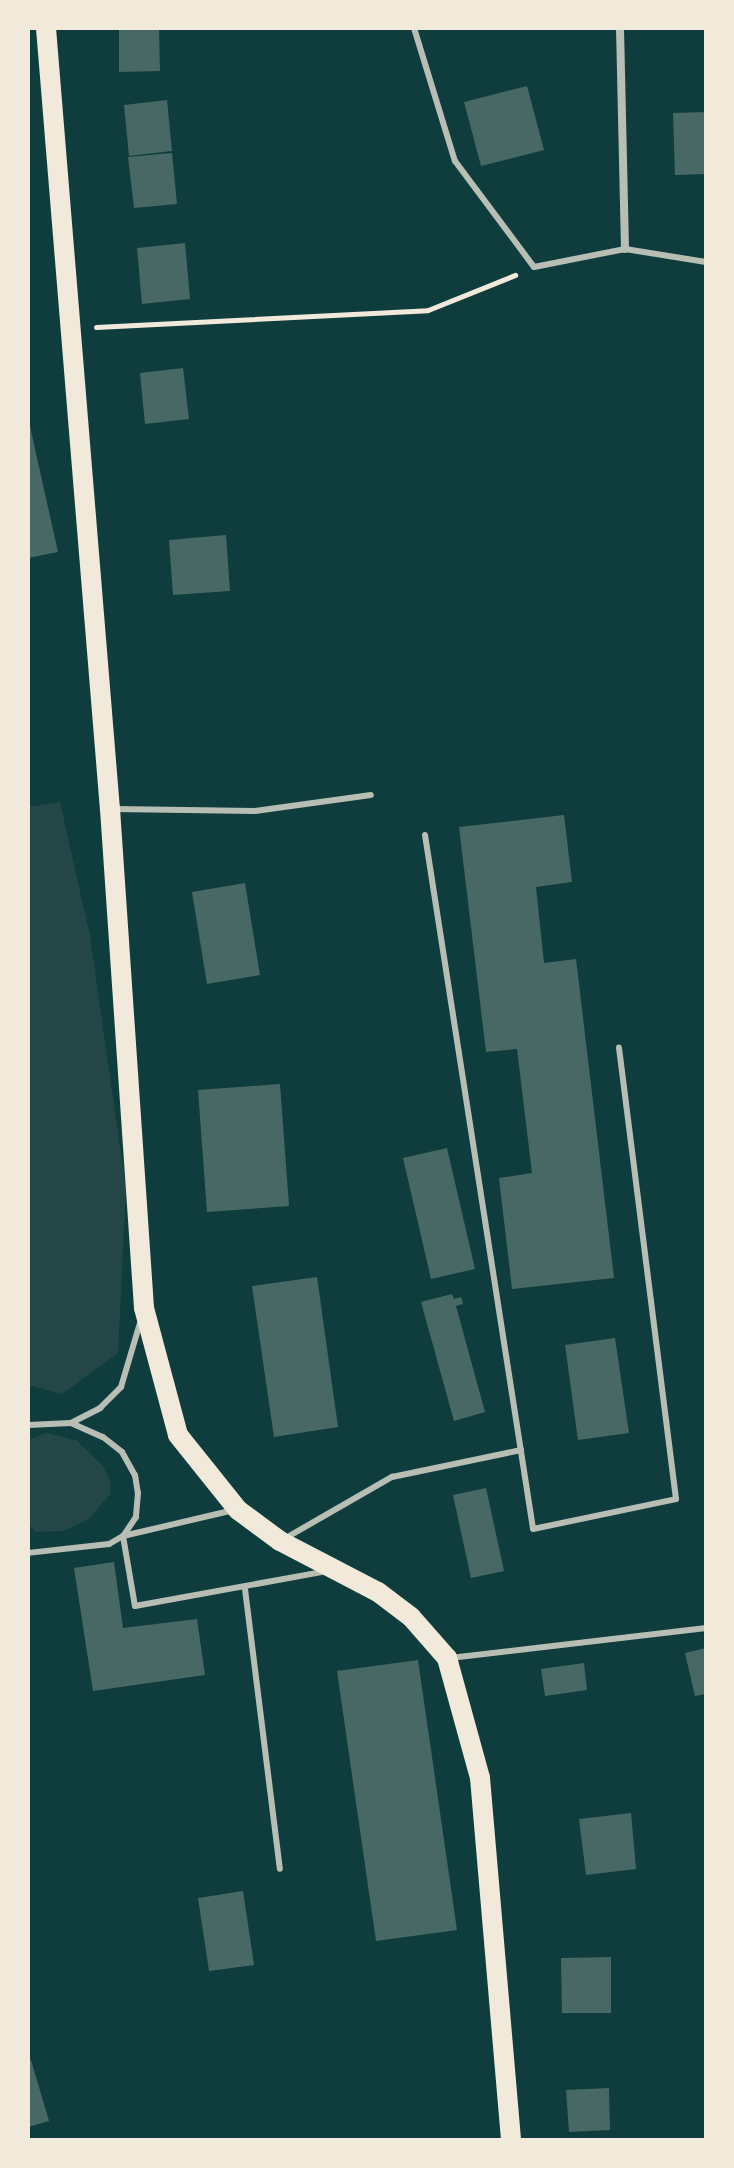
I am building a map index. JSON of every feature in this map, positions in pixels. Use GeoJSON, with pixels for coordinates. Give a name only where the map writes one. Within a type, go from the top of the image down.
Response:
{"type":"FeatureCollection","features":[{"type":"Feature","properties":{"kind":"main road"},"geometry":{"type":"LineString","coordinates":[[46,28],[110,809],[144,1308],[178,1435],[238,1510],[280,1541],[335,1570],[411,1617],[447,1658],[480,1778],[511,2140]]}},
{"type":"Feature","properties":{"kind":"street"},"geometry":{"type":"LineString","coordinates":[[620,28],[625,249]]}},
{"type":"Feature","properties":{"kind":"lane"},"geometry":{"type":"LineString","coordinates":[[414,28],[455,161],[534,267],[625,249],[706,262]]}},
{"type":"Feature","properties":{"kind":"lane"},"geometry":{"type":"LineString","coordinates":[[110,809],[255,811],[371,795]]}},
{"type":"Feature","properties":{"kind":"lane"},"geometry":{"type":"LineString","coordinates":[[425,835],[533,1529],[676,1499],[619,1048]]}},
{"type":"Feature","properties":{"kind":"lane"},"geometry":{"type":"LineString","coordinates":[[28,1425],[71,1423],[100,1408],[121,1387],[144,1308]]}},
{"type":"Feature","properties":{"kind":"lane"},"geometry":{"type":"LineString","coordinates":[[71,1423],[113,1445],[135,1475],[136,1517],[123,1536],[135,1606],[245,1589],[335,1570]]}},
{"type":"Feature","properties":{"kind":"lane"},"geometry":{"type":"LineString","coordinates":[[280,1541],[392,1477],[521,1450]]}},
{"type":"Feature","properties":{"kind":"lane"},"geometry":{"type":"LineString","coordinates":[[28,1553],[109,1544],[123,1536],[238,1510]]}},
{"type":"Feature","properties":{"kind":"lane"},"geometry":{"type":"LineString","coordinates":[[245,1589],[280,1869]]}},
{"type":"Feature","properties":{"kind":"lane"},"geometry":{"type":"LineString","coordinates":[[447,1658],[706,1628]]}},
{"type":"Feature","properties":{"kind":"path"},"geometry":{"type":"LineString","coordinates":[[71,327],[428,310],[534,267]]}},
{"type":"Feature","properties":{"kind":"shaded area"},"geometry":{"type":"Polygon","coordinates":[[[60,802],[90,936],[126,1189],[118,1353],[62,1394],[28,1385],[28,807],[60,802]]]}},
{"type":"Feature","properties":{"kind":"shaded area"},"geometry":{"type":"Polygon","coordinates":[[[46,1433],[76,1440],[103,1466],[110,1481],[110,1494],[89,1519],[63,1531],[35,1532],[28,1523],[28,1440],[46,1433]]]}},
{"type":"Feature","properties":{"kind":"building"},"geometry":{"type":"Polygon","coordinates":[[[119,28],[159,28],[160,71],[119,72],[119,28]]]}},
{"type":"Feature","properties":{"kind":"building"},"geometry":{"type":"Polygon","coordinates":[[[527,86],[544,150],[481,166],[464,102],[527,86]]]}},
{"type":"Feature","properties":{"kind":"building"},"geometry":{"type":"Polygon","coordinates":[[[167,100],[172,151],[129,156],[124,105],[167,100]]]}},
{"type":"Feature","properties":{"kind":"building"},"geometry":{"type":"Polygon","coordinates":[[[706,112],[706,174],[675,175],[673,113],[706,112]]]}},
{"type":"Feature","properties":{"kind":"building"},"geometry":{"type":"Polygon","coordinates":[[[172,153],[177,204],[134,208],[128,157],[172,153]]]}},
{"type":"Feature","properties":{"kind":"building"},"geometry":{"type":"Polygon","coordinates":[[[185,243],[190,299],[142,304],[137,248],[185,243]]]}},
{"type":"Feature","properties":{"kind":"building"},"geometry":{"type":"Polygon","coordinates":[[[183,368],[189,419],[145,424],[140,373],[183,368]]]}},
{"type":"Feature","properties":{"kind":"building"},"geometry":{"type":"Polygon","coordinates":[[[28,423],[58,552],[28,558],[28,423]]]}},
{"type":"Feature","properties":{"kind":"building"},"geometry":{"type":"Polygon","coordinates":[[[226,535],[230,591],[173,595],[169,540],[226,535]]]}},
{"type":"Feature","properties":{"kind":"building"},"geometry":{"type":"Polygon","coordinates":[[[564,815],[572,882],[536,887],[544,963],[576,959],[614,1278],[512,1289],[499,1178],[532,1173],[517,1049],[486,1052],[459,827],[564,815]]]}},
{"type":"Feature","properties":{"kind":"building"},"geometry":{"type":"Polygon","coordinates":[[[245,883],[260,975],[207,984],[192,892],[245,883]]]}},
{"type":"Feature","properties":{"kind":"building"},"geometry":{"type":"Polygon","coordinates":[[[280,1084],[289,1206],[207,1212],[198,1090],[280,1084]]]}},
{"type":"Feature","properties":{"kind":"building"},"geometry":{"type":"Polygon","coordinates":[[[447,1148],[475,1269],[431,1279],[403,1158],[447,1148]]]}},
{"type":"Feature","properties":{"kind":"building"},"geometry":{"type":"Polygon","coordinates":[[[317,1277],[338,1427],[274,1437],[252,1286],[317,1277]]]}},
{"type":"Feature","properties":{"kind":"building"},"geometry":{"type":"Polygon","coordinates":[[[452,1294],[454,1299],[461,1297],[463,1304],[456,1306],[485,1412],[454,1421],[421,1302],[452,1294]]]}},
{"type":"Feature","properties":{"kind":"building"},"geometry":{"type":"Polygon","coordinates":[[[615,1338],[629,1433],[578,1440],[565,1345],[615,1338]]]}},
{"type":"Feature","properties":{"kind":"building"},"geometry":{"type":"Polygon","coordinates":[[[486,1488],[504,1571],[471,1578],[453,1495],[486,1488]]]}},
{"type":"Feature","properties":{"kind":"building"},"geometry":{"type":"Polygon","coordinates":[[[114,1562],[123,1628],[197,1619],[205,1675],[93,1691],[74,1568],[114,1562]]]}},
{"type":"Feature","properties":{"kind":"building"},"geometry":{"type":"Polygon","coordinates":[[[706,1648],[706,1694],[695,1696],[685,1653],[706,1648]]]}},
{"type":"Feature","properties":{"kind":"building"},"geometry":{"type":"Polygon","coordinates":[[[418,1660],[457,1930],[376,1941],[337,1671],[418,1660]]]}},
{"type":"Feature","properties":{"kind":"building"},"geometry":{"type":"Polygon","coordinates":[[[584,1663],[587,1690],[545,1696],[541,1669],[584,1663]]]}},
{"type":"Feature","properties":{"kind":"building"},"geometry":{"type":"Polygon","coordinates":[[[631,1813],[636,1869],[586,1875],[579,1819],[631,1813]]]}},
{"type":"Feature","properties":{"kind":"building"},"geometry":{"type":"Polygon","coordinates":[[[243,1891],[254,1965],[209,1971],[198,1898],[243,1891]]]}},
{"type":"Feature","properties":{"kind":"building"},"geometry":{"type":"Polygon","coordinates":[[[611,1957],[611,2013],[562,2013],[561,1958],[611,1957]]]}},
{"type":"Feature","properties":{"kind":"building"},"geometry":{"type":"Polygon","coordinates":[[[31,2060],[49,2121],[28,2127],[28,2061],[31,2060]]]}},
{"type":"Feature","properties":{"kind":"building"},"geometry":{"type":"Polygon","coordinates":[[[609,2088],[610,2130],[569,2132],[566,2090],[609,2088]]]}}]}
